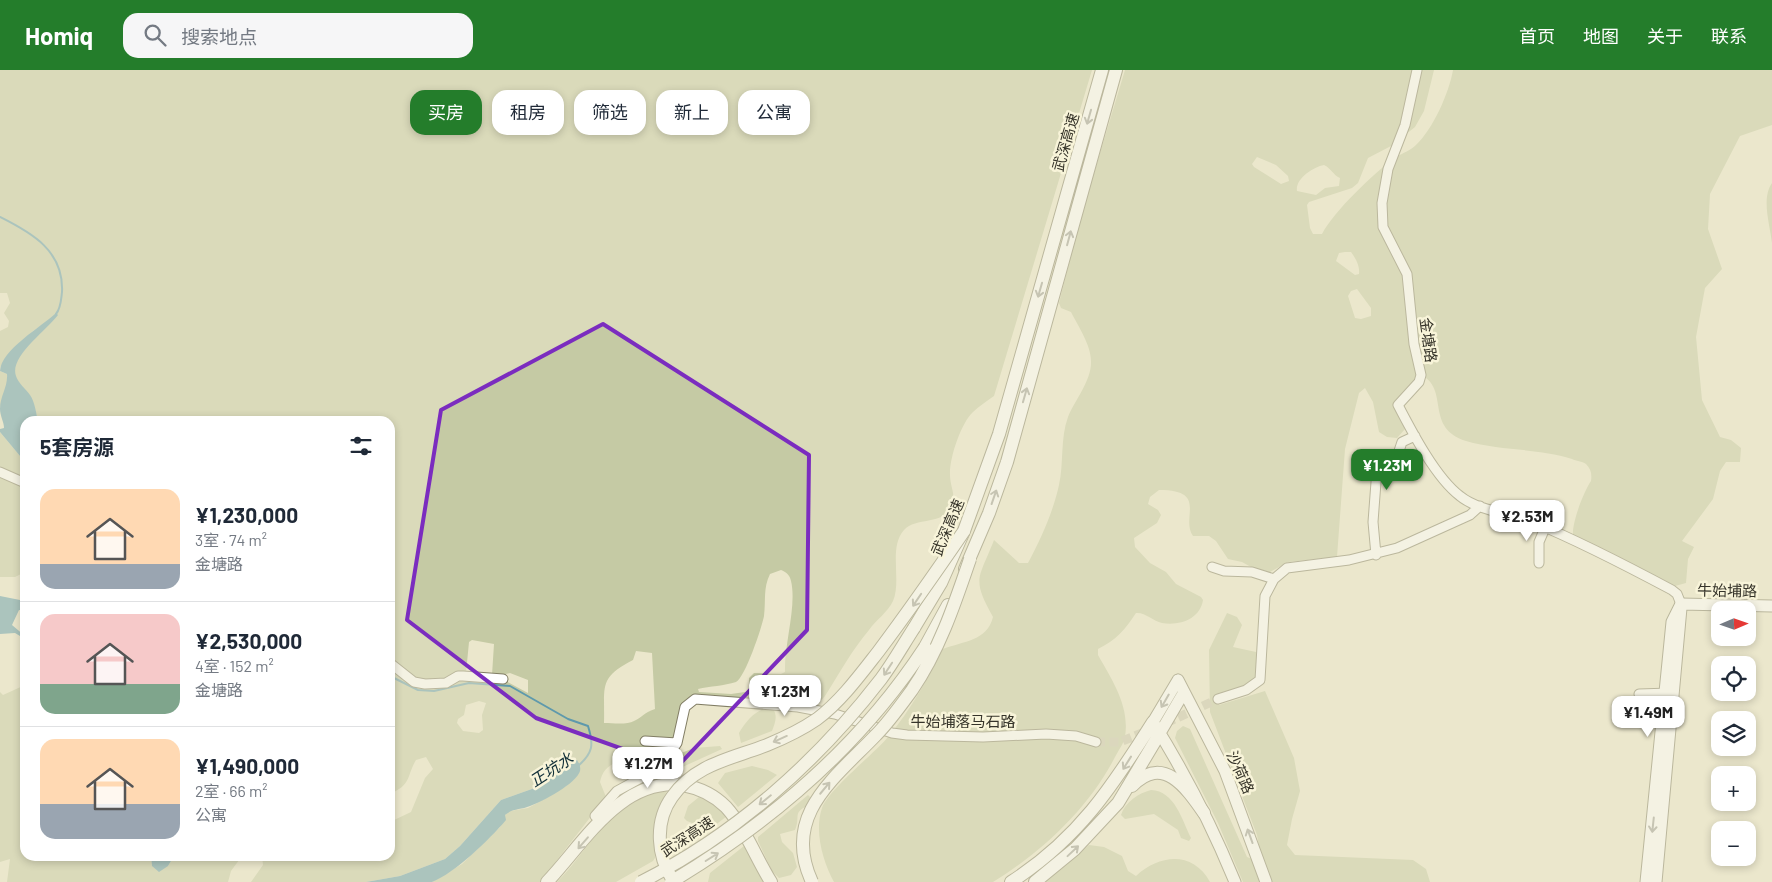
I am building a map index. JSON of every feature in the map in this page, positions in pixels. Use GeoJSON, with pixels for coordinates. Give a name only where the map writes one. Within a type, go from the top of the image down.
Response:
{"type":"FeatureCollection","features":[{"type":"Feature","properties":{"kind":"highway","name":"武深高速"},"geometry":{"type":"LineString","coordinates":[[641,882],[692,854],[721,834],[781,786],[848,720],[882,677],[941,583],[964,531],[999,434],[1102,70]]}},
{"type":"Feature","properties":{"kind":"highway","name":"武深高速"},"geometry":{"type":"LineString","coordinates":[[672,882],[747,832],[816,776],[872,718],[901,683],[941,621],[970,559],[1012,442],[1116,70]]}},
{"type":"Feature","properties":{"kind":"highway"},"geometry":{"type":"LineString","coordinates":[[672,882],[662,860],[659,835],[665,810],[678,789],[704,768],[797,732],[818,718],[839,700],[910,610],[964,531]]}},
{"type":"Feature","properties":{"kind":"highway"},"geometry":{"type":"LineString","coordinates":[[812,882],[804,859],[803,847],[806,823],[814,803],[839,772],[878,734],[912,690],[953,609],[970,559]]}},
{"type":"Feature","properties":{"kind":"highway"},"geometry":{"type":"LineString","coordinates":[[1011,882],[1057,848],[1091,813],[1109,790],[1153,722]]}},
{"type":"Feature","properties":{"kind":"highway"},"geometry":{"type":"LineString","coordinates":[[1035,882],[1075,850],[1121,799],[1160,733]]}},
{"type":"Feature","properties":{"kind":"highway"},"geometry":{"type":"LineString","coordinates":[[1121,799],[1152,782],[1165,783],[1182,791],[1204,813]]}},
{"type":"Feature","properties":{"kind":"highway"},"geometry":{"type":"LineString","coordinates":[[547,882],[599,824],[625,799],[644,788],[670,784],[704,791],[720,801],[732,816],[771,882]]}},
{"type":"Feature","properties":{"kind":"main road","name":"牛始埔路"},"geometry":{"type":"LineString","coordinates":[[1681,604],[1772,606]]}},
{"type":"Feature","properties":{"kind":"main road"},"geometry":{"type":"LineString","coordinates":[[1646,882],[1681,604]]}},
{"type":"Feature","properties":{"kind":"main road","name":"沙荷路"},"geometry":{"type":"LineString","coordinates":[[1153,722],[1178,680],[1225,771],[1266,882]]}},
{"type":"Feature","properties":{"kind":"main road"},"geometry":{"type":"LineString","coordinates":[[1160,733],[1184,692]]}},
{"type":"Feature","properties":{"kind":"main road"},"geometry":{"type":"LineString","coordinates":[[1656,882],[1670,693]]}},
{"type":"Feature","properties":{"kind":"main road"},"geometry":{"type":"LineString","coordinates":[[1153,722],[1204,813],[1234,882]]}},
{"type":"Feature","properties":{"kind":"street","name":"金塘路"},"geometry":{"type":"LineString","coordinates":[[1417,70],[1405,125],[1388,170],[1382,203],[1383,227],[1406,274],[1414,344],[1421,378],[1398,405],[1414,436],[1448,485],[1460,497],[1480,506],[1545,528],[1672,590],[1677,594],[1681,604]]}},
{"type":"Feature","properties":{"kind":"street"},"geometry":{"type":"LineString","coordinates":[[1376,555],[1373,522],[1377,470],[1381,464],[1396,457],[1402,442],[1414,436]]}},
{"type":"Feature","properties":{"kind":"street"},"geometry":{"type":"LineString","coordinates":[[0,472],[20,482]]}},
{"type":"Feature","properties":{"kind":"street"},"geometry":{"type":"LineString","coordinates":[[1218,699],[1246,690],[1260,680],[1265,596],[1274,579],[1282,571],[1293,566],[1376,555],[1397,548],[1461,519],[1475,512],[1480,506]]}},
{"type":"Feature","properties":{"kind":"street"},"geometry":{"type":"LineString","coordinates":[[1539,563],[1538,542],[1545,528]]}},
{"type":"Feature","properties":{"kind":"street"},"geometry":{"type":"LineString","coordinates":[[1212,568],[1224,571],[1252,572],[1274,579]]}},
{"type":"Feature","properties":{"kind":"street"},"geometry":{"type":"LineString","coordinates":[[395,668],[414,682],[425,684],[446,683],[458,676],[503,679]]}},
{"type":"Feature","properties":{"kind":"street"},"geometry":{"type":"LineString","coordinates":[[1639,694],[1670,693]]}},
{"type":"Feature","properties":{"kind":"street","name":"牛始埔落马石路"},"geometry":{"type":"LineString","coordinates":[[595,816],[618,791],[661,767],[677,743],[685,707],[689,702],[700,699],[798,706],[835,714],[892,733],[907,736],[983,737],[1046,734],[1068,735],[1096,742]]}},
{"type":"Feature","properties":{"kind":"street"},"geometry":{"type":"LineString","coordinates":[[645,741],[677,743]]}},
{"type":"Feature","properties":{"kind":"highlighted area"},"geometry":{"type":"Polygon","coordinates":[[[603,324],[809,455],[807,630],[676,768],[536,718],[407,620],[441,410],[603,324]]]}},
{"type":"Feature","properties":{"kind":"green space"},"geometry":{"type":"Polygon","coordinates":[[[0,70],[1092,70],[994,396],[973,412],[964,424],[957,442],[950,468],[953,495],[951,508],[942,517],[909,526],[899,537],[896,555],[895,593],[891,605],[851,654],[825,696],[817,705],[758,697],[749,684],[749,678],[754,673],[781,674],[785,672],[791,613],[792,591],[790,577],[781,570],[770,574],[766,589],[763,622],[744,672],[736,682],[698,689],[699,692],[731,694],[745,692],[750,696],[749,699],[690,698],[670,748],[671,757],[694,748],[720,746],[722,749],[667,774],[654,771],[633,759],[626,759],[610,765],[602,775],[600,782],[606,797],[540,882],[432,882],[462,864],[500,827],[505,815],[510,811],[528,808],[539,802],[566,786],[579,773],[551,764],[543,785],[501,800],[460,846],[445,859],[400,876],[366,882],[251,882],[263,865],[263,861],[395,861],[395,820],[411,812],[425,778],[433,769],[426,757],[416,760],[408,780],[395,791],[395,416],[37,416],[33,402],[14,373],[15,365],[22,349],[45,323],[33,331],[0,367],[0,331],[8,327],[9,321],[4,313],[10,303],[7,293],[0,293],[0,70]],[[472,640],[469,642],[466,673],[492,675],[494,644],[472,640]],[[636,651],[633,660],[614,672],[609,678],[604,692],[604,723],[631,722],[655,709],[652,653],[636,651]],[[510,673],[502,675],[504,680],[528,693],[528,680],[510,673]],[[479,701],[466,705],[464,715],[458,719],[457,723],[463,731],[479,733],[483,730],[482,715],[486,703],[479,701]]]}},
{"type":"Feature","properties":{"kind":"green space"},"geometry":{"type":"Polygon","coordinates":[[[1125,70],[1434,70],[1424,111],[1415,127],[1391,146],[1368,158],[1358,183],[1352,188],[1309,202],[1307,205],[1310,228],[1313,234],[1322,234],[1336,214],[1366,183],[1396,157],[1414,147],[1422,138],[1439,110],[1448,89],[1453,70],[1772,70],[1772,125],[1740,136],[1710,194],[1708,229],[1722,269],[1705,288],[1696,337],[1702,400],[1720,437],[1731,440],[1741,448],[1740,462],[1726,462],[1720,471],[1713,499],[1682,541],[1694,547],[1688,559],[1686,583],[1675,586],[1573,535],[1574,522],[1579,507],[1591,481],[1590,470],[1584,463],[1559,455],[1479,444],[1453,435],[1441,419],[1435,391],[1431,383],[1423,376],[1397,409],[1405,429],[1397,438],[1387,437],[1379,432],[1373,402],[1365,388],[1359,393],[1345,449],[1337,557],[1288,562],[1270,572],[1262,573],[1242,562],[1228,559],[1216,541],[1209,536],[1193,536],[1189,521],[1190,506],[1184,495],[1174,491],[1159,490],[1150,497],[1148,504],[1158,510],[1161,515],[1157,523],[1134,538],[1135,547],[1150,563],[1166,572],[1176,584],[1201,597],[1203,600],[1201,607],[1188,620],[1169,624],[1136,613],[1120,634],[1098,649],[1098,655],[1119,694],[1122,704],[1126,726],[1124,739],[1092,794],[1046,843],[993,882],[834,882],[823,856],[819,836],[820,817],[826,800],[882,744],[897,726],[918,694],[943,649],[980,636],[990,625],[993,617],[982,594],[980,578],[994,540],[1019,563],[1028,563],[1050,515],[1060,477],[1063,442],[1068,417],[1086,383],[1091,368],[1089,349],[1084,336],[1071,312],[1061,308],[1059,303],[1079,223],[1125,70]],[[1257,157],[1252,164],[1281,184],[1289,181],[1288,176],[1276,165],[1257,157]],[[1320,166],[1302,178],[1297,191],[1316,195],[1325,188],[1339,186],[1340,178],[1326,166],[1320,166]],[[1351,252],[1339,253],[1336,261],[1355,275],[1359,274],[1359,268],[1351,252]],[[1357,289],[1351,291],[1348,296],[1355,318],[1361,319],[1371,316],[1371,308],[1357,289]]]}},
{"type":"Feature","properties":{"kind":"green space"},"geometry":{"type":"Polygon","coordinates":[[[1772,183],[1772,243],[1768,220],[1767,196],[1772,183]]]}},
{"type":"Feature","properties":{"kind":"green space"},"geometry":{"type":"Polygon","coordinates":[[[0,371],[7,374],[7,389],[0,407],[0,371]]]}},
{"type":"Feature","properties":{"kind":"green space"},"geometry":{"type":"Polygon","coordinates":[[[0,432],[20,456],[20,574],[15,577],[0,577],[0,432]]]}},
{"type":"Feature","properties":{"kind":"green space"},"geometry":{"type":"Polygon","coordinates":[[[1227,613],[1237,617],[1242,625],[1233,647],[1256,652],[1256,677],[1243,687],[1217,696],[1219,705],[1265,691],[1294,758],[1300,791],[1287,845],[1295,855],[1413,860],[1426,869],[1430,882],[1243,882],[1218,823],[1175,738],[1177,731],[1183,726],[1190,729],[1247,857],[1255,860],[1260,853],[1257,835],[1210,712],[1209,650],[1227,613]]]}},
{"type":"Feature","properties":{"kind":"green space"},"geometry":{"type":"Polygon","coordinates":[[[20,687],[20,861],[152,861],[152,866],[168,866],[171,861],[238,861],[231,871],[228,882],[7,882],[10,859],[0,862],[0,692],[3,695],[20,687]]]}},
{"type":"Feature","properties":{"kind":"green space"},"geometry":{"type":"Polygon","coordinates":[[[768,708],[773,709],[776,717],[772,731],[741,743],[739,733],[745,724],[755,714],[768,708]]]}},
{"type":"Feature","properties":{"kind":"green space"},"geometry":{"type":"Polygon","coordinates":[[[752,766],[768,770],[777,775],[738,807],[718,783],[725,773],[752,766]]]}},
{"type":"Feature","properties":{"kind":"green space"},"geometry":{"type":"Polygon","coordinates":[[[1151,790],[1166,795],[1172,801],[1181,815],[1191,838],[1189,841],[1181,838],[1178,830],[1154,814],[1125,819],[1121,815],[1133,799],[1151,790]]]}},
{"type":"Feature","properties":{"kind":"green space"},"geometry":{"type":"Polygon","coordinates":[[[667,791],[659,807],[654,830],[655,858],[653,861],[616,882],[557,882],[598,832],[621,808],[634,799],[648,793],[667,791]]]}},
{"type":"Feature","properties":{"kind":"green space"},"geometry":{"type":"Polygon","coordinates":[[[808,795],[810,797],[807,806],[798,813],[795,830],[780,834],[782,842],[793,853],[797,867],[791,875],[779,878],[772,871],[758,841],[758,837],[808,795]]]}},
{"type":"Feature","properties":{"kind":"green space"},"geometry":{"type":"Polygon","coordinates":[[[699,797],[716,805],[727,816],[709,830],[684,818],[688,806],[699,797]]]}},
{"type":"Feature","properties":{"kind":"green space"},"geometry":{"type":"Polygon","coordinates":[[[1089,845],[1104,847],[1122,856],[1128,871],[1136,876],[1155,863],[1176,859],[1195,865],[1210,882],[1045,882],[1089,845]]]}},
{"type":"Feature","properties":{"kind":"green space"},"geometry":{"type":"Polygon","coordinates":[[[744,846],[764,882],[708,882],[710,873],[744,846]]]}},
{"type":"Feature","properties":{"kind":"water"},"geometry":{"type":"Polygon","coordinates":[[[56,313],[58,315],[30,344],[18,361],[15,369],[17,379],[33,401],[37,416],[20,416],[20,456],[0,432],[0,429],[4,428],[0,409],[7,374],[0,371],[7,355],[23,339],[56,313]]]}},
{"type":"Feature","properties":{"kind":"water"},"geometry":{"type":"Polygon","coordinates":[[[0,596],[20,600],[20,610],[12,625],[20,632],[20,636],[15,633],[0,634],[0,596]]]}},
{"type":"Feature","properties":{"kind":"water"},"geometry":{"type":"Polygon","coordinates":[[[566,759],[577,760],[580,765],[580,771],[573,781],[542,801],[505,815],[506,820],[481,846],[461,864],[441,878],[432,882],[366,882],[400,876],[445,859],[460,846],[501,800],[543,785],[551,764],[566,759]]]}},
{"type":"Feature","properties":{"kind":"water"},"geometry":{"type":"Polygon","coordinates":[[[152,861],[171,861],[168,866],[159,872],[152,866],[152,861]]]}},
{"type":"Feature","properties":{"kind":"waterway","name":"正坑水"},"geometry":{"type":"LineString","coordinates":[[0,217],[34,237],[52,254],[58,265],[62,292],[59,309],[56,314]]}},
{"type":"Feature","properties":{"kind":"waterway","name":"正坑水"},"geometry":{"type":"LineString","coordinates":[[395,678],[418,690],[434,691],[469,683],[510,686],[568,719],[588,726],[591,748],[587,757],[578,766]]}},
{"type":"Feature","properties":{"kind":"tunnel"},"geometry":{"type":"LineString","coordinates":[[1166,723],[1218,699]]}},
{"type":"Feature","properties":{"kind":"tunnel"},"geometry":{"type":"LineString","coordinates":[[1096,742],[1120,742],[1147,731]]}}]}
